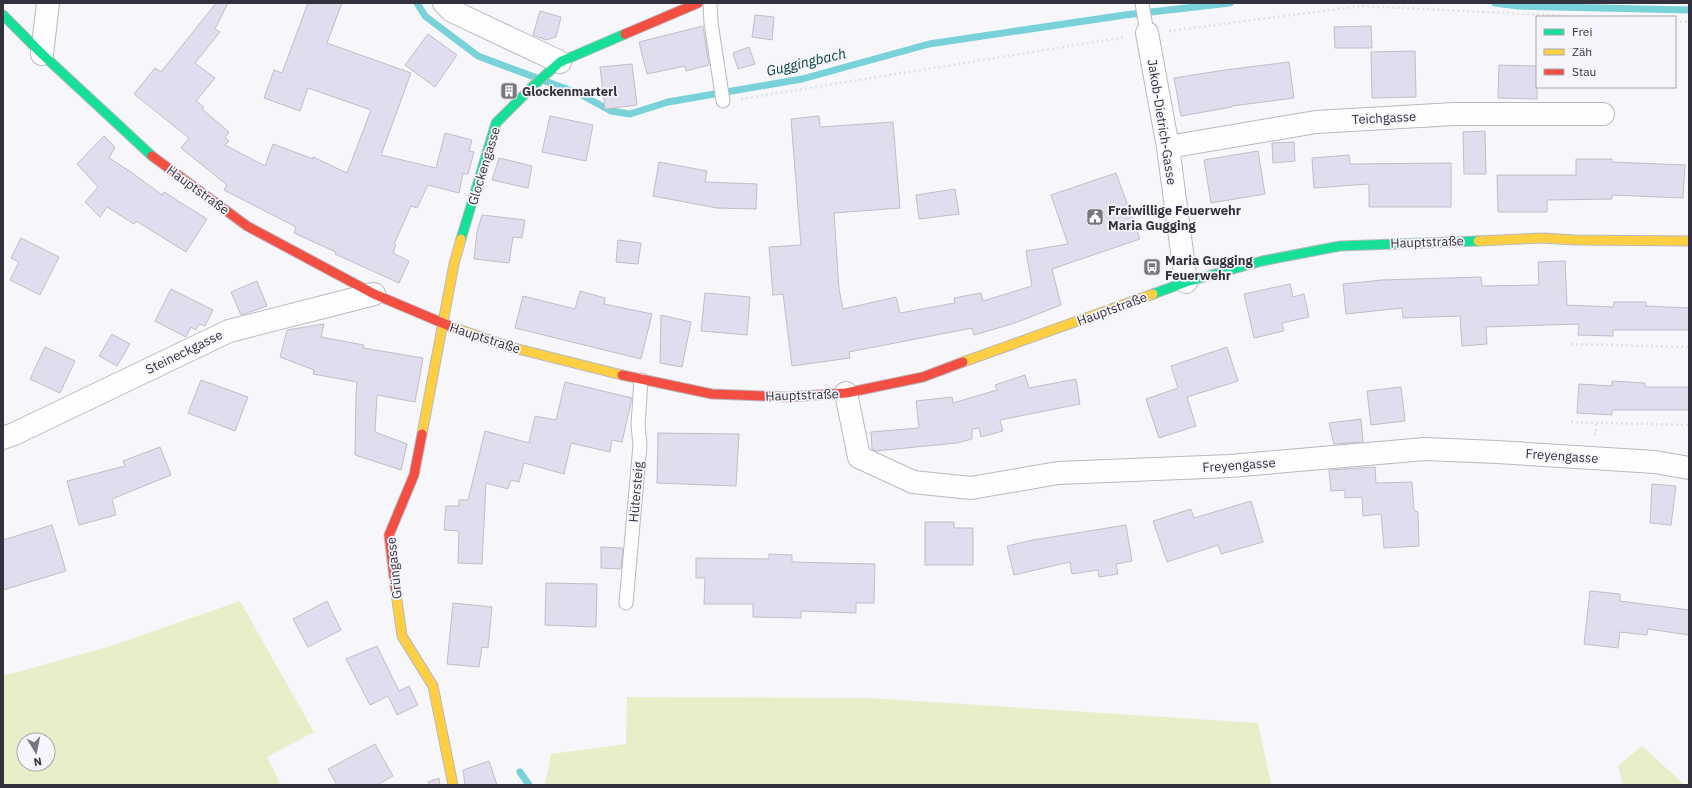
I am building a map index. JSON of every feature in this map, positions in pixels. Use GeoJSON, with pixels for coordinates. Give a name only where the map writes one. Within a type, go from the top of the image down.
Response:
{"type":"FeatureCollection","features":[{"type":"Feature","properties":{"kind":"main road","name":"Glockengasse"},"geometry":{"type":"LineString","coordinates":[[443,324],[454,264],[496,122],[556,66],[698,3]]}},
{"type":"Feature","properties":{"kind":"main road","name":"Hauptstraße"},"geometry":{"type":"LineString","coordinates":[[3,15],[42,54],[154,157],[247,226],[374,294],[443,324],[510,347],[641,380],[712,394],[789,397],[846,393],[923,377],[1186,282],[1262,261],[1340,246],[1542,238],[1575,240],[1689,241]]}},
{"type":"Feature","properties":{"kind":"main road","name":"Grüngasse"},"geometry":{"type":"LineString","coordinates":[[443,324],[414,475],[389,535],[402,636],[433,686],[453,785]]}},
{"type":"Feature","properties":{"kind":"street"},"geometry":{"type":"LineString","coordinates":[[42,54],[48,3]]}},
{"type":"Feature","properties":{"kind":"street"},"geometry":{"type":"LineString","coordinates":[[444,3],[452,11],[556,66]]}},
{"type":"Feature","properties":{"kind":"street","name":"Jakob-Dietrich-Gasse"},"geometry":{"type":"LineString","coordinates":[[1147,33],[1168,147],[1186,282]]}},
{"type":"Feature","properties":{"kind":"street","name":"Teichgasse"},"geometry":{"type":"LineString","coordinates":[[1168,147],[1316,122],[1454,114],[1603,114]]}},
{"type":"Feature","properties":{"kind":"street","name":"Steineckgasse"},"geometry":{"type":"LineString","coordinates":[[3,438],[229,331],[374,294]]}},
{"type":"Feature","properties":{"kind":"street","name":"Freyengasse"},"geometry":{"type":"LineString","coordinates":[[846,393],[860,457],[913,482],[971,488],[1058,473],[1230,466],[1425,449],[1655,462],[1689,468]]}},
{"type":"Feature","properties":{"kind":"lane"},"geometry":{"type":"LineString","coordinates":[[710,3],[711,23],[723,100]]}},
{"type":"Feature","properties":{"kind":"lane"},"geometry":{"type":"LineString","coordinates":[[1142,3],[1147,33]]}},
{"type":"Feature","properties":{"kind":"lane","name":"Hütersteig"},"geometry":{"type":"LineString","coordinates":[[626,603],[640,445],[638,424],[641,380]]}},
{"type":"Feature","properties":{"kind":"path"},"geometry":{"type":"LineString","coordinates":[[1676,21],[1689,22]]}},
{"type":"Feature","properties":{"kind":"path"},"geometry":{"type":"LineString","coordinates":[[1571,344],[1689,347]]}},
{"type":"Feature","properties":{"kind":"path"},"geometry":{"type":"LineString","coordinates":[[1571,422],[1689,425]]}},
{"type":"Feature","properties":{"kind":"green space"},"geometry":{"type":"Polygon","coordinates":[[[240,601],[314,732],[267,757],[281,785],[3,785],[3,676],[108,647],[240,601]]]}},
{"type":"Feature","properties":{"kind":"green space"},"geometry":{"type":"Polygon","coordinates":[[[627,697],[869,698],[1258,723],[1271,785],[545,785],[551,754],[626,744],[627,697]]]}},
{"type":"Feature","properties":{"kind":"green space"},"geometry":{"type":"Polygon","coordinates":[[[1642,746],[1685,785],[1623,785],[1618,766],[1642,746]]]}},
{"type":"Feature","properties":{"kind":"building"},"geometry":{"type":"Polygon","coordinates":[[[216,3],[228,3],[215,29],[220,32],[195,63],[215,78],[196,101],[204,107],[202,109],[229,132],[225,138],[229,141],[225,145],[265,166],[273,144],[313,159],[313,157],[347,173],[371,110],[308,88],[300,111],[264,98],[274,70],[282,73],[308,3],[342,3],[327,43],[411,73],[381,155],[436,168],[445,133],[472,140],[469,151],[474,152],[468,174],[463,173],[459,193],[428,185],[417,208],[411,206],[394,244],[396,245],[393,253],[409,261],[399,283],[335,254],[336,252],[294,233],[296,227],[224,190],[227,185],[181,148],[189,138],[134,94],[155,68],[161,72],[216,3]]]}},
{"type":"Feature","properties":{"kind":"building"},"geometry":{"type":"Polygon","coordinates":[[[540,11],[561,17],[556,37],[546,40],[533,35],[540,11]]]}},
{"type":"Feature","properties":{"kind":"building"},"geometry":{"type":"Polygon","coordinates":[[[755,15],[774,17],[772,40],[752,37],[755,15]]]}},
{"type":"Feature","properties":{"kind":"building"},"geometry":{"type":"Polygon","coordinates":[[[703,26],[709,65],[686,71],[685,66],[647,74],[639,42],[703,26]]]}},
{"type":"Feature","properties":{"kind":"building"},"geometry":{"type":"Polygon","coordinates":[[[1371,26],[1372,48],[1335,48],[1334,27],[1371,26]]]}},
{"type":"Feature","properties":{"kind":"building"},"geometry":{"type":"Polygon","coordinates":[[[428,34],[457,55],[435,87],[405,65],[428,34]]]}},
{"type":"Feature","properties":{"kind":"building"},"geometry":{"type":"Polygon","coordinates":[[[749,47],[755,64],[738,69],[733,53],[749,47]]]}},
{"type":"Feature","properties":{"kind":"building"},"geometry":{"type":"Polygon","coordinates":[[[1415,51],[1416,97],[1372,98],[1371,52],[1415,51]]]}},
{"type":"Feature","properties":{"kind":"building"},"geometry":{"type":"Polygon","coordinates":[[[1289,62],[1294,98],[1232,106],[1181,116],[1174,78],[1289,62]]]}},
{"type":"Feature","properties":{"kind":"building"},"geometry":{"type":"Polygon","coordinates":[[[632,64],[637,105],[605,109],[600,67],[632,64]]]}},
{"type":"Feature","properties":{"kind":"building"},"geometry":{"type":"Polygon","coordinates":[[[1499,65],[1536,66],[1537,99],[1498,98],[1499,65]]]}},
{"type":"Feature","properties":{"kind":"building"},"geometry":{"type":"Polygon","coordinates":[[[550,116],[593,125],[586,161],[542,152],[550,116]]]}},
{"type":"Feature","properties":{"kind":"building"},"geometry":{"type":"Polygon","coordinates":[[[819,116],[820,127],[893,122],[900,208],[834,213],[839,289],[843,309],[896,297],[900,313],[955,303],[954,298],[981,293],[983,301],[1032,286],[1026,251],[1068,244],[1051,195],[1116,173],[1140,239],[1052,269],[1061,305],[1015,323],[974,335],[972,328],[849,352],[850,358],[792,366],[783,294],[773,295],[769,247],[801,245],[791,119],[819,116]]]}},
{"type":"Feature","properties":{"kind":"building"},"geometry":{"type":"Polygon","coordinates":[[[1485,131],[1486,174],[1464,174],[1463,132],[1485,131]]]}},
{"type":"Feature","properties":{"kind":"building"},"geometry":{"type":"Polygon","coordinates":[[[104,136],[115,147],[109,158],[162,195],[164,192],[207,219],[186,252],[136,221],[134,224],[107,207],[100,217],[85,202],[98,187],[77,164],[104,136]]]}},
{"type":"Feature","properties":{"kind":"building"},"geometry":{"type":"Polygon","coordinates":[[[1294,142],[1295,161],[1273,163],[1272,143],[1294,142]]]}},
{"type":"Feature","properties":{"kind":"building"},"geometry":{"type":"Polygon","coordinates":[[[1258,151],[1265,194],[1211,203],[1204,160],[1258,151]]]}},
{"type":"Feature","properties":{"kind":"building"},"geometry":{"type":"Polygon","coordinates":[[[1349,155],[1350,164],[1451,163],[1451,207],[1369,207],[1369,184],[1314,188],[1312,158],[1349,155]]]}},
{"type":"Feature","properties":{"kind":"building"},"geometry":{"type":"Polygon","coordinates":[[[499,158],[532,166],[528,188],[492,180],[499,158]]]}},
{"type":"Feature","properties":{"kind":"building"},"geometry":{"type":"Polygon","coordinates":[[[1576,159],[1612,159],[1612,162],[1685,165],[1683,198],[1612,195],[1612,199],[1547,200],[1547,212],[1498,212],[1497,175],[1576,175],[1576,159]]]}},
{"type":"Feature","properties":{"kind":"building"},"geometry":{"type":"Polygon","coordinates":[[[659,162],[707,171],[705,182],[757,184],[756,209],[717,208],[653,196],[659,162]]]}},
{"type":"Feature","properties":{"kind":"building"},"geometry":{"type":"Polygon","coordinates":[[[955,189],[959,214],[919,219],[916,195],[955,189]]]}},
{"type":"Feature","properties":{"kind":"building"},"geometry":{"type":"Polygon","coordinates":[[[482,215],[525,220],[522,238],[513,237],[509,263],[474,259],[477,232],[482,215]]]}},
{"type":"Feature","properties":{"kind":"building"},"geometry":{"type":"Polygon","coordinates":[[[21,238],[59,257],[40,295],[10,280],[19,262],[11,258],[21,238]]]}},
{"type":"Feature","properties":{"kind":"building"},"geometry":{"type":"Polygon","coordinates":[[[618,240],[641,243],[638,264],[616,262],[618,240]]]}},
{"type":"Feature","properties":{"kind":"building"},"geometry":{"type":"Polygon","coordinates":[[[1565,261],[1567,305],[1613,307],[1614,302],[1646,302],[1646,306],[1689,308],[1689,330],[1613,330],[1613,336],[1578,335],[1579,324],[1486,327],[1487,344],[1462,346],[1460,316],[1403,318],[1402,308],[1346,314],[1343,284],[1382,280],[1481,277],[1482,286],[1539,285],[1538,262],[1565,261]]]}},
{"type":"Feature","properties":{"kind":"building"},"geometry":{"type":"Polygon","coordinates":[[[257,281],[267,306],[241,315],[231,292],[257,281]]]}},
{"type":"Feature","properties":{"kind":"building"},"geometry":{"type":"Polygon","coordinates":[[[1290,284],[1293,297],[1304,294],[1309,317],[1282,323],[1284,331],[1254,338],[1244,294],[1290,284]]]}},
{"type":"Feature","properties":{"kind":"building"},"geometry":{"type":"Polygon","coordinates":[[[171,289],[213,310],[205,326],[199,324],[196,330],[191,327],[186,337],[155,321],[171,289]]]}},
{"type":"Feature","properties":{"kind":"building"},"geometry":{"type":"Polygon","coordinates":[[[580,291],[605,298],[604,304],[652,314],[641,359],[515,328],[523,296],[575,309],[580,291]]]}},
{"type":"Feature","properties":{"kind":"building"},"geometry":{"type":"Polygon","coordinates":[[[705,293],[750,297],[747,335],[701,331],[705,293]]]}},
{"type":"Feature","properties":{"kind":"building"},"geometry":{"type":"Polygon","coordinates":[[[661,315],[691,322],[682,367],[660,363],[661,315]]]}},
{"type":"Feature","properties":{"kind":"building"},"geometry":{"type":"Polygon","coordinates":[[[324,324],[321,337],[364,345],[363,348],[423,358],[415,402],[377,395],[375,432],[407,444],[401,470],[355,455],[357,382],[313,374],[314,370],[280,357],[287,330],[324,324]]]}},
{"type":"Feature","properties":{"kind":"building"},"geometry":{"type":"Polygon","coordinates":[[[112,334],[130,344],[117,366],[99,356],[112,334]]]}},
{"type":"Feature","properties":{"kind":"building"},"geometry":{"type":"Polygon","coordinates":[[[45,347],[75,361],[60,393],[30,379],[45,347]]]}},
{"type":"Feature","properties":{"kind":"building"},"geometry":{"type":"Polygon","coordinates":[[[1227,347],[1238,381],[1187,397],[1196,426],[1159,438],[1146,399],[1178,388],[1171,366],[1227,347]]]}},
{"type":"Feature","properties":{"kind":"building"},"geometry":{"type":"Polygon","coordinates":[[[1025,375],[1029,388],[1076,379],[1080,404],[1000,420],[1003,431],[981,437],[979,428],[972,429],[972,439],[957,443],[875,451],[872,449],[871,432],[919,428],[916,401],[952,397],[953,403],[997,390],[995,385],[1025,375]]]}},
{"type":"Feature","properties":{"kind":"building"},"geometry":{"type":"Polygon","coordinates":[[[201,380],[248,397],[235,431],[188,413],[201,380]]]}},
{"type":"Feature","properties":{"kind":"building"},"geometry":{"type":"Polygon","coordinates":[[[1612,381],[1645,383],[1645,387],[1689,387],[1689,410],[1612,410],[1612,415],[1577,413],[1579,384],[1612,386],[1612,381]]]}},
{"type":"Feature","properties":{"kind":"building"},"geometry":{"type":"Polygon","coordinates":[[[565,382],[632,398],[622,442],[612,440],[610,452],[571,443],[564,474],[524,463],[519,482],[511,480],[508,489],[486,483],[482,564],[458,563],[459,531],[444,530],[446,506],[459,506],[459,500],[468,500],[485,431],[529,443],[535,416],[556,420],[565,382]]]}},
{"type":"Feature","properties":{"kind":"building"},"geometry":{"type":"Polygon","coordinates":[[[1401,387],[1405,421],[1371,425],[1367,391],[1401,387]]]}},
{"type":"Feature","properties":{"kind":"building"},"geometry":{"type":"Polygon","coordinates":[[[1361,419],[1363,442],[1334,444],[1329,423],[1361,419]]]}},
{"type":"Feature","properties":{"kind":"building"},"geometry":{"type":"Polygon","coordinates":[[[658,433],[739,434],[736,486],[657,483],[658,433]]]}},
{"type":"Feature","properties":{"kind":"building"},"geometry":{"type":"Polygon","coordinates":[[[160,447],[171,475],[112,499],[116,515],[79,525],[67,481],[125,466],[123,461],[160,447]]]}},
{"type":"Feature","properties":{"kind":"building"},"geometry":{"type":"Polygon","coordinates":[[[1375,467],[1376,483],[1412,482],[1414,510],[1418,512],[1419,546],[1384,548],[1381,514],[1363,516],[1362,497],[1345,498],[1345,490],[1331,491],[1329,470],[1375,467]]]}},
{"type":"Feature","properties":{"kind":"building"},"geometry":{"type":"Polygon","coordinates":[[[1652,484],[1676,486],[1671,525],[1650,523],[1652,484]]]}},
{"type":"Feature","properties":{"kind":"building"},"geometry":{"type":"Polygon","coordinates":[[[1251,501],[1263,542],[1221,554],[1218,545],[1167,562],[1153,521],[1191,509],[1194,518],[1251,501]]]}},
{"type":"Feature","properties":{"kind":"building"},"geometry":{"type":"Polygon","coordinates":[[[925,522],[954,522],[954,528],[973,528],[973,565],[925,565],[925,522]]]}},
{"type":"Feature","properties":{"kind":"building"},"geometry":{"type":"Polygon","coordinates":[[[52,525],[66,571],[3,590],[3,540],[52,525]]]}},
{"type":"Feature","properties":{"kind":"building"},"geometry":{"type":"Polygon","coordinates":[[[1126,525],[1132,561],[1116,564],[1118,574],[1099,577],[1098,570],[1072,574],[1070,562],[1014,575],[1007,546],[1033,540],[1126,525]]]}},
{"type":"Feature","properties":{"kind":"building"},"geometry":{"type":"Polygon","coordinates":[[[601,547],[623,548],[621,569],[601,568],[601,547]]]}},
{"type":"Feature","properties":{"kind":"building"},"geometry":{"type":"Polygon","coordinates":[[[769,554],[792,555],[792,562],[875,564],[874,603],[856,603],[856,613],[801,611],[801,618],[753,617],[753,604],[704,604],[705,578],[696,578],[696,558],[769,559],[769,554]]]}},
{"type":"Feature","properties":{"kind":"building"},"geometry":{"type":"Polygon","coordinates":[[[546,583],[597,584],[596,627],[545,625],[546,583]]]}},
{"type":"Feature","properties":{"kind":"building"},"geometry":{"type":"Polygon","coordinates":[[[1590,591],[1620,594],[1620,601],[1689,610],[1689,635],[1648,629],[1647,635],[1620,632],[1618,648],[1584,644],[1590,591]]]}},
{"type":"Feature","properties":{"kind":"building"},"geometry":{"type":"Polygon","coordinates":[[[327,601],[341,630],[308,647],[293,619],[327,601]]]}},
{"type":"Feature","properties":{"kind":"building"},"geometry":{"type":"Polygon","coordinates":[[[453,603],[492,607],[488,648],[482,647],[479,667],[447,664],[453,603]]]}},
{"type":"Feature","properties":{"kind":"building"},"geometry":{"type":"Polygon","coordinates":[[[377,646],[399,691],[409,686],[418,705],[397,715],[388,696],[370,705],[346,659],[377,646]]]}},
{"type":"Feature","properties":{"kind":"building"},"geometry":{"type":"Polygon","coordinates":[[[375,744],[393,776],[377,785],[337,785],[328,769],[375,744]]]}},
{"type":"Feature","properties":{"kind":"building"},"geometry":{"type":"Polygon","coordinates":[[[489,761],[497,785],[465,785],[463,770],[489,761]]]}},
{"type":"Feature","properties":{"kind":"building"},"geometry":{"type":"Polygon","coordinates":[[[439,778],[440,785],[429,785],[428,782],[439,778]]]}},
{"type":"Feature","properties":{"kind":"waterway","name":"Guggingbach"},"geometry":{"type":"LineString","coordinates":[[417,3],[425,16],[478,56],[580,94],[611,111],[630,114],[668,102],[802,79],[929,44],[1125,15],[1230,3]]}},
{"type":"Feature","properties":{"kind":"waterway","name":"Guggingbach"},"geometry":{"type":"LineString","coordinates":[[1495,3],[1518,6],[1689,10]]}},
{"type":"Feature","properties":{"kind":"waterway"},"geometry":{"type":"LineString","coordinates":[[520,772],[529,785]]}},
{"type":"Feature","properties":{"kind":"traffic: fast"},"geometry":{"type":"LineString","coordinates":[[3,15],[42,54],[152,156]]}},
{"type":"Feature","properties":{"kind":"traffic: fast"},"geometry":{"type":"LineString","coordinates":[[461,239],[496,123],[533,86],[560,62],[625,34]]}},
{"type":"Feature","properties":{"kind":"traffic: fast"},"geometry":{"type":"LineString","coordinates":[[1153,294],[1186,282],[1262,261],[1340,246],[1478,241]]}},
{"type":"Feature","properties":{"kind":"traffic: slow"},"geometry":{"type":"LineString","coordinates":[[1478,241],[1542,238],[1575,240],[1689,241]]}},
{"type":"Feature","properties":{"kind":"traffic: slow"},"geometry":{"type":"LineString","coordinates":[[422,434],[454,264],[461,239]]}},
{"type":"Feature","properties":{"kind":"traffic: slow"},"geometry":{"type":"LineString","coordinates":[[963,362],[1153,294]]}},
{"type":"Feature","properties":{"kind":"traffic: slow"},"geometry":{"type":"LineString","coordinates":[[452,327],[510,347],[622,375]]}},
{"type":"Feature","properties":{"kind":"traffic: slow"},"geometry":{"type":"LineString","coordinates":[[396,593],[402,636],[433,686],[453,785]]}},
{"type":"Feature","properties":{"kind":"traffic: jam"},"geometry":{"type":"LineString","coordinates":[[625,34],[698,3]]}},
{"type":"Feature","properties":{"kind":"traffic: jam"},"geometry":{"type":"LineString","coordinates":[[152,156],[247,226],[374,294],[452,327]]}},
{"type":"Feature","properties":{"kind":"traffic: jam"},"geometry":{"type":"LineString","coordinates":[[622,375],[712,394],[789,397],[846,393],[923,377],[963,362]]}},
{"type":"Feature","properties":{"kind":"traffic: jam"},"geometry":{"type":"LineString","coordinates":[[396,593],[389,535],[414,475],[422,434]]}},
{"type":"Feature","properties":{"kind":"place","name":"Glockenmarterl"},"geometry":{"type":"Point","coordinates":[509,91]}},
{"type":"Feature","properties":{"kind":"place","name":"Freiwillige Feuerwehr Maria Gugging"},"geometry":{"type":"Point","coordinates":[1095,217]}},
{"type":"Feature","properties":{"kind":"place","name":"Maria Gugging Feuerwehr"},"geometry":{"type":"Point","coordinates":[1152,267]}}]}
